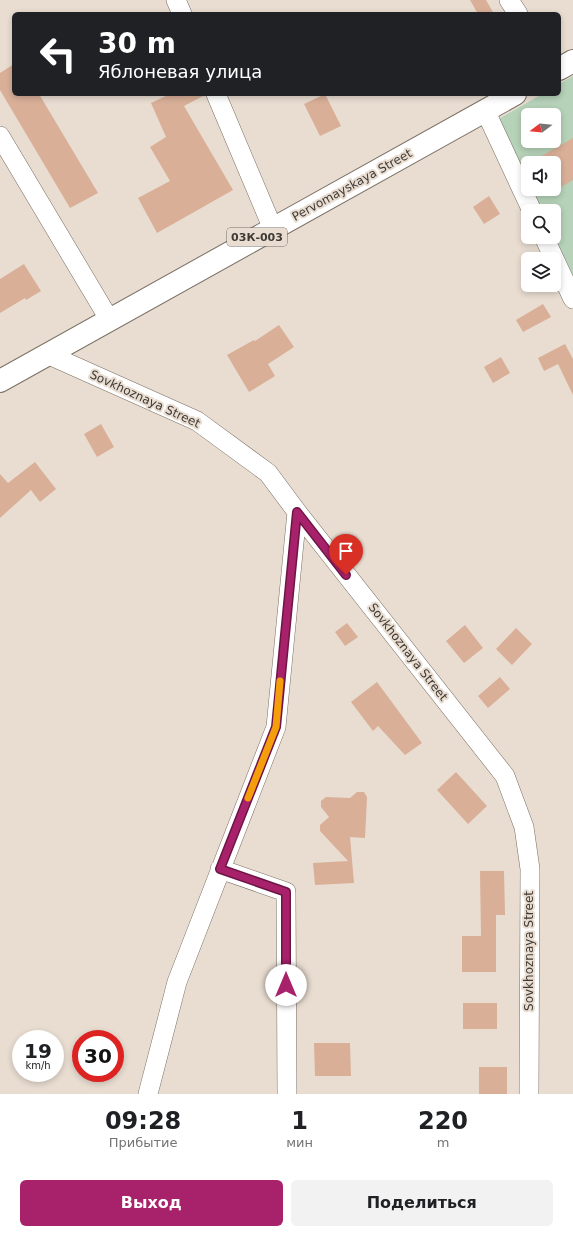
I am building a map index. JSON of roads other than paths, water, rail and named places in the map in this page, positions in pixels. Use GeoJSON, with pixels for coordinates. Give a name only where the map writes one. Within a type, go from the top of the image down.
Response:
{"type":"FeatureCollection","features":[{"type":"Feature","properties":{"kind":"main road"},"geometry":{"type":"LineString","coordinates":[[561,68],[573,61]]}},
{"type":"Feature","properties":{"kind":"main road","name":"Pervomayskaya Street"},"geometry":{"type":"LineString","coordinates":[[0,381],[511,96]]}},
{"type":"Feature","properties":{"kind":"street"},"geometry":{"type":"LineString","coordinates":[[176,0],[181,12]]}},
{"type":"Feature","properties":{"kind":"street"},"geometry":{"type":"LineString","coordinates":[[509,0],[517,12]]}},
{"type":"Feature","properties":{"kind":"street"},"geometry":{"type":"LineString","coordinates":[[217,96],[273,229]]}},
{"type":"Feature","properties":{"kind":"street"},"geometry":{"type":"LineString","coordinates":[[485,110],[529,204]]}},
{"type":"Feature","properties":{"kind":"street"},"geometry":{"type":"LineString","coordinates":[[0,136],[109,319]]}},
{"type":"Feature","properties":{"kind":"street"},"geometry":{"type":"LineString","coordinates":[[547,244],[573,299]]}},
{"type":"Feature","properties":{"kind":"street","name":"Sovkhoznaya Street"},"geometry":{"type":"LineString","coordinates":[[47,354],[197,421],[268,473],[505,776],[524,827],[530,869],[529,1094]]}},
{"type":"Feature","properties":{"kind":"street"},"geometry":{"type":"LineString","coordinates":[[148,1094],[177,982],[276,727],[297,512]]}},
{"type":"Feature","properties":{"kind":"street"},"geometry":{"type":"LineString","coordinates":[[220,869],[286,892],[287,1094]]}}]}
